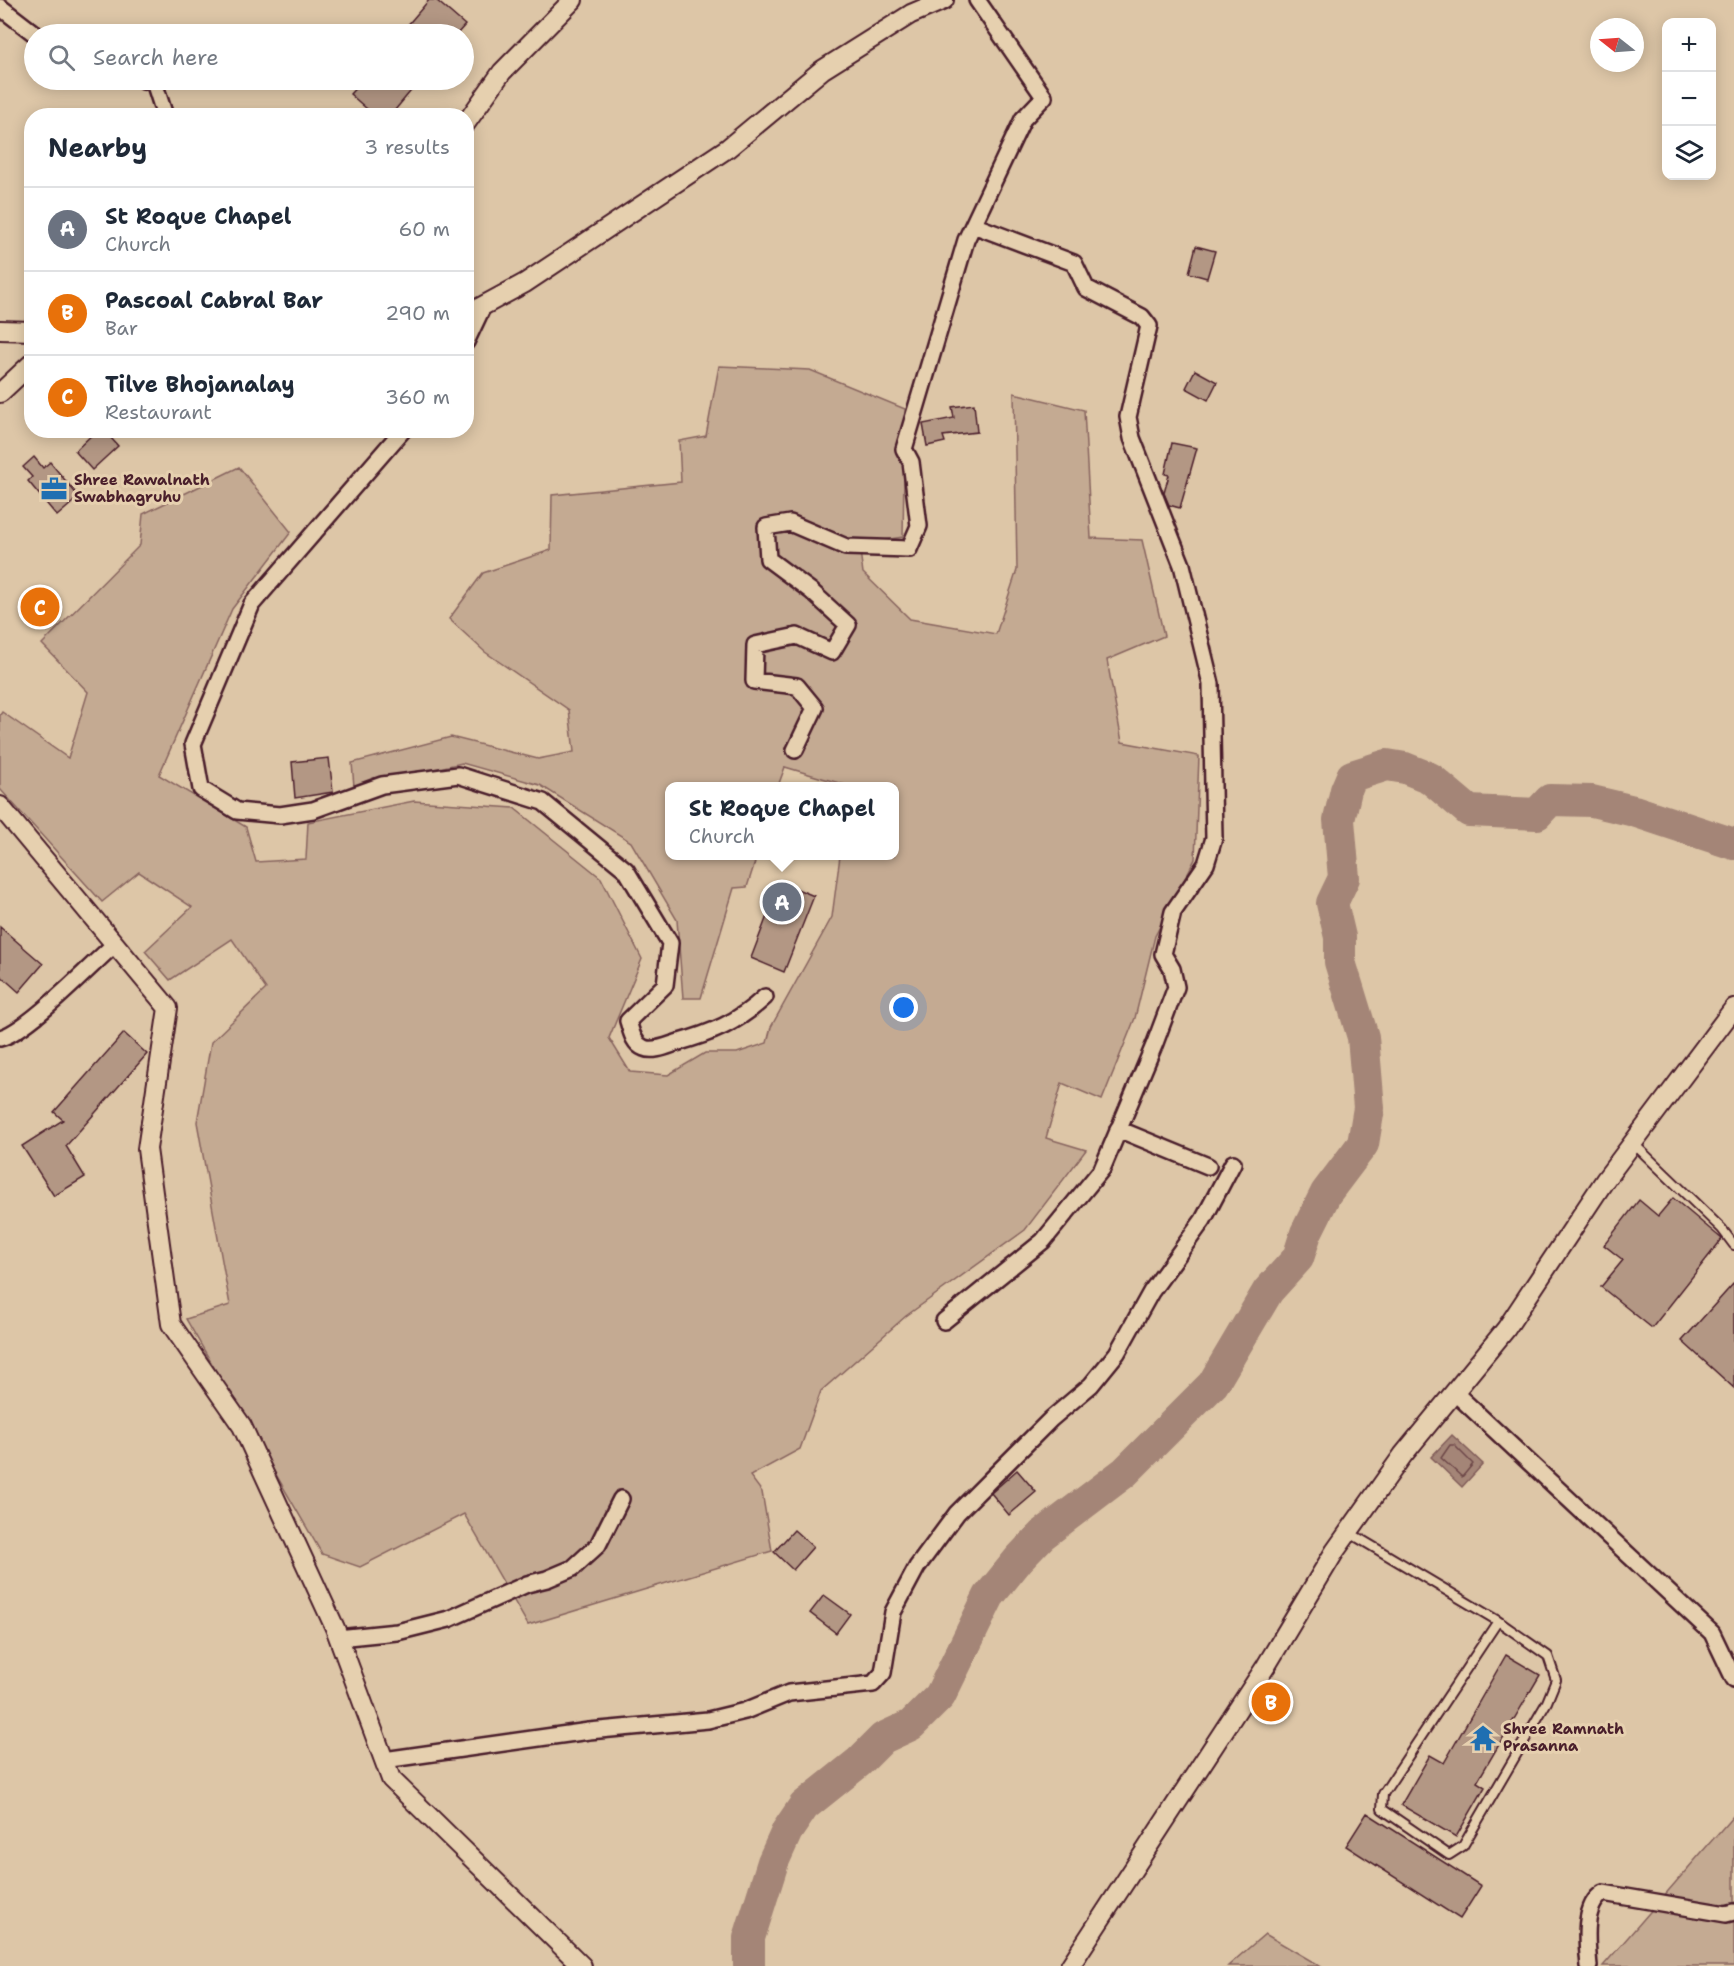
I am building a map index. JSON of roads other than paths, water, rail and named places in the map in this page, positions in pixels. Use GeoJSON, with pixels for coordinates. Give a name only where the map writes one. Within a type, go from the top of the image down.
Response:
{"type":"FeatureCollection","features":[{"type":"Feature","properties":{"kind":"street"},"geometry":{"type":"LineString","coordinates":[[474,112],[502,72],[573,0]]}},
{"type":"Feature","properties":{"kind":"street"},"geometry":{"type":"LineString","coordinates":[[474,311],[525,283],[728,148],[822,70],[911,14],[944,0]]}},
{"type":"Feature","properties":{"kind":"street"},"geometry":{"type":"LineString","coordinates":[[795,750],[815,708],[797,686],[754,681],[755,645],[797,636],[832,652],[848,625],[811,591],[768,559],[766,527],[790,523],[846,547],[909,549],[920,526],[911,462],[904,449],[966,240],[1023,119],[1044,97],[977,0]]}},
{"type":"Feature","properties":{"kind":"street"},"geometry":{"type":"LineString","coordinates":[[0,7],[24,26]]}},
{"type":"Feature","properties":{"kind":"street"},"geometry":{"type":"LineString","coordinates":[[157,90],[162,108]]}},
{"type":"Feature","properties":{"kind":"street"},"geometry":{"type":"LineString","coordinates":[[944,1321],[1043,1241],[1102,1169],[1176,987],[1172,969],[1163,954],[1173,912],[1206,864],[1214,838],[1211,684],[1182,566],[1132,438],[1128,417],[1149,326],[1142,317],[1086,288],[1074,263],[973,225]]}},
{"type":"Feature","properties":{"kind":"street"},"geometry":{"type":"LineString","coordinates":[[474,325],[483,306]]}},
{"type":"Feature","properties":{"kind":"street"},"geometry":{"type":"LineString","coordinates":[[0,330],[24,331]]}},
{"type":"Feature","properties":{"kind":"street"},"geometry":{"type":"LineString","coordinates":[[1,386],[24,369]]}},
{"type":"Feature","properties":{"kind":"street"},"geometry":{"type":"LineString","coordinates":[[396,438],[252,604],[193,744],[201,789],[237,811],[280,815],[313,810],[382,785],[458,775],[543,802],[626,870],[670,943],[666,985],[628,1021],[634,1039],[644,1048],[659,1048],[716,1032],[750,1011],[765,997]]}},
{"type":"Feature","properties":{"kind":"street"},"geometry":{"type":"LineString","coordinates":[[0,806],[168,1008],[147,1149],[171,1324],[242,1425],[338,1638],[391,1779],[582,1966]]}},
{"type":"Feature","properties":{"kind":"street"},"geometry":{"type":"LineString","coordinates":[[0,1038],[8,1036],[26,1023],[115,944]]}},
{"type":"Feature","properties":{"kind":"street"},"geometry":{"type":"LineString","coordinates":[[1070,1966],[1266,1666],[1349,1532],[1403,1455],[1506,1329],[1605,1180],[1734,1008]]}},
{"type":"Feature","properties":{"kind":"street"},"geometry":{"type":"LineString","coordinates":[[1119,1129],[1208,1166]]}},
{"type":"Feature","properties":{"kind":"street"},"geometry":{"type":"LineString","coordinates":[[384,1760],[589,1731],[708,1720],[745,1711],[789,1693],[873,1684],[883,1673],[893,1612],[917,1567],[957,1513],[1051,1419],[1091,1384],[1117,1353],[1152,1292],[1203,1220],[1233,1163]]}},
{"type":"Feature","properties":{"kind":"street"},"geometry":{"type":"LineString","coordinates":[[1454,1392],[1712,1633],[1734,1679]]}},
{"type":"Feature","properties":{"kind":"street"},"geometry":{"type":"LineString","coordinates":[[338,1638],[397,1632],[449,1619],[527,1584],[547,1579],[573,1568],[598,1545],[621,1499]]}},
{"type":"Feature","properties":{"kind":"street"},"geometry":{"type":"LineString","coordinates":[[1589,1966],[1589,1914],[1595,1899],[1603,1893],[1725,1914],[1734,1912]]}},
{"type":"Feature","properties":{"kind":"lane"},"geometry":{"type":"LineString","coordinates":[[1634,1144],[1722,1229],[1734,1245]]}},
{"type":"Feature","properties":{"kind":"lane"},"geometry":{"type":"LineString","coordinates":[[1349,1532],[1498,1621],[1548,1656],[1556,1680],[1547,1702],[1462,1846],[1449,1855],[1382,1809],[1383,1794],[1498,1621]]}},
{"type":"Feature","properties":{"kind":"water"},"geometry":{"type":"Polygon","coordinates":[[[1452,1435],[1483,1464],[1462,1487],[1431,1457],[1452,1435]]]}},
{"type":"Feature","properties":{"kind":"waterway"},"geometry":{"type":"LineString","coordinates":[[749,1966],[749,1938],[773,1862],[787,1831],[804,1806],[859,1762],[883,1738],[911,1725],[940,1696],[989,1596],[1019,1559],[1042,1535],[1125,1472],[1213,1384],[1268,1291],[1298,1258],[1306,1233],[1326,1193],[1363,1144],[1369,1108],[1363,1037],[1340,962],[1340,937],[1332,903],[1344,878],[1339,820],[1352,776],[1387,765],[1405,768],[1430,778],[1469,811],[1537,814],[1550,800],[1592,801],[1634,811],[1734,844]]}},
{"type":"Feature","properties":{"kind":"place","name":"Shree Rawalnath Swabhagruhu"},"geometry":{"type":"Point","coordinates":[54,489]}},
{"type":"Feature","properties":{"kind":"place","name":"Tilve Bhojanalay"},"geometry":{"type":"Point","coordinates":[40,607]}},
{"type":"Feature","properties":{"kind":"place","name":"St Roque Chapel"},"geometry":{"type":"Point","coordinates":[782,902]}},
{"type":"Feature","properties":{"kind":"place","name":"Pascoal Cabral Bar"},"geometry":{"type":"Point","coordinates":[1271,1702]}},
{"type":"Feature","properties":{"kind":"place","name":"Shree Ramnath Prasanna"},"geometry":{"type":"Point","coordinates":[1483,1738]}}]}
